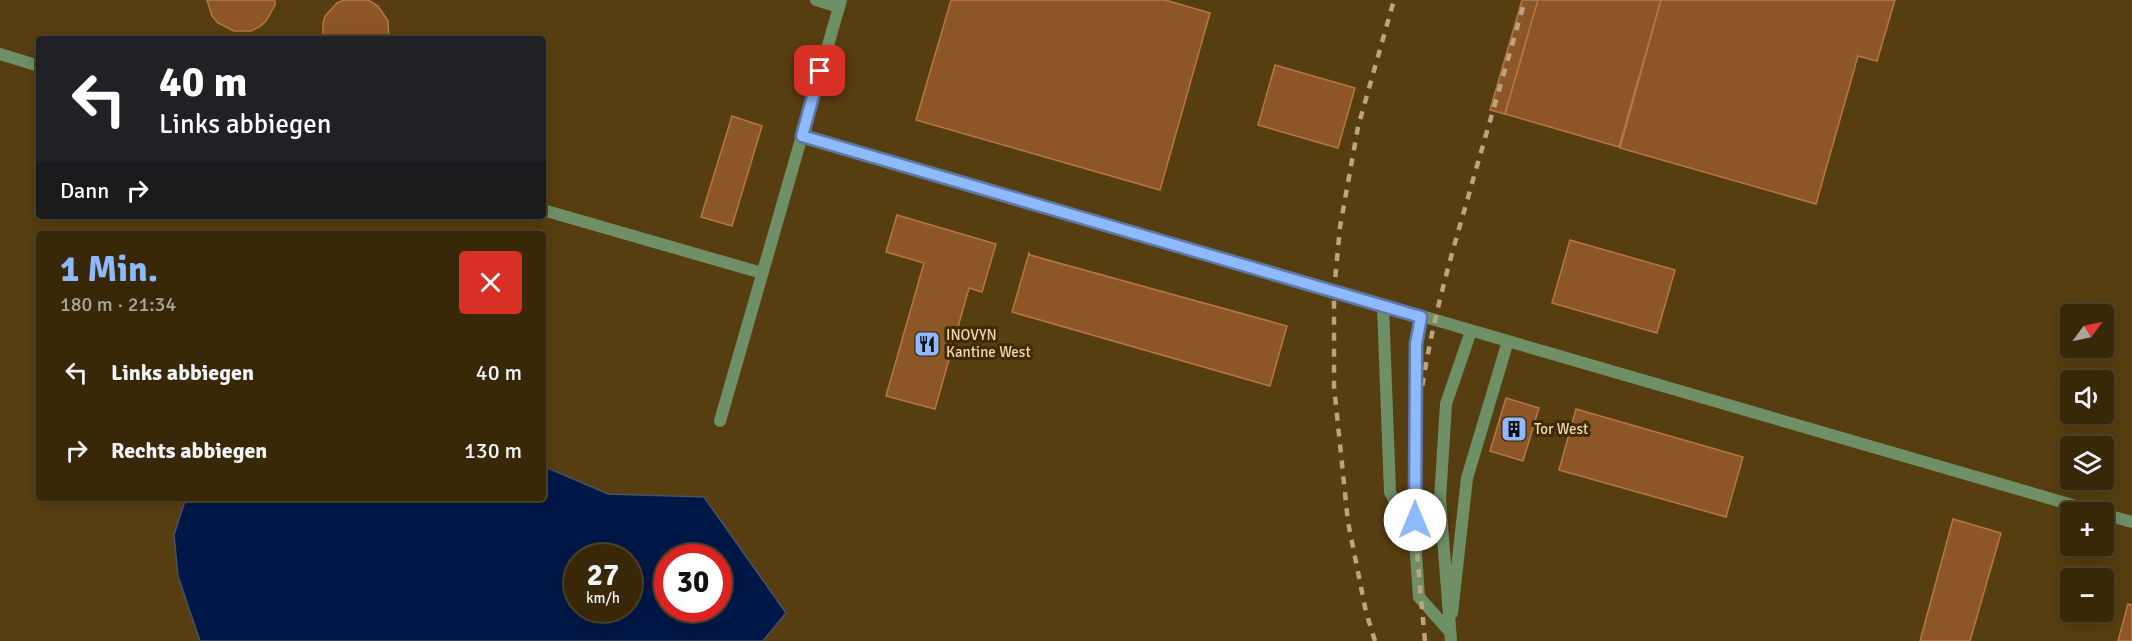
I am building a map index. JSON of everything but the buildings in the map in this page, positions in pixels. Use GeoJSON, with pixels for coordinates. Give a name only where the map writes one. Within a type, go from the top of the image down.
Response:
{"type":"FeatureCollection","features":[{"type":"Feature","properties":{"kind":"street"},"geometry":{"type":"LineString","coordinates":[[720,421],[840,3],[816,0]]}},
{"type":"Feature","properties":{"kind":"street"},"geometry":{"type":"LineString","coordinates":[[0,54],[36,65]]}},
{"type":"Feature","properties":{"kind":"street"},"geometry":{"type":"LineString","coordinates":[[802,136],[2064,502]]}},
{"type":"Feature","properties":{"kind":"street"},"geometry":{"type":"LineString","coordinates":[[546,211],[762,273]]}},
{"type":"Feature","properties":{"kind":"street"},"geometry":{"type":"LineString","coordinates":[[1383,306],[1390,492],[1415,540]]}},
{"type":"Feature","properties":{"kind":"street"},"geometry":{"type":"LineString","coordinates":[[1421,317],[1416,344],[1415,540],[1419,597],[1450,637]]}},
{"type":"Feature","properties":{"kind":"street"},"geometry":{"type":"LineString","coordinates":[[1450,637],[1440,499],[1446,404],[1471,331]]}},
{"type":"Feature","properties":{"kind":"street"},"geometry":{"type":"LineString","coordinates":[[1450,637],[1467,478],[1509,341]]}},
{"type":"Feature","properties":{"kind":"street"},"geometry":{"type":"LineString","coordinates":[[2114,517],[2132,522]]}},
{"type":"Feature","properties":{"kind":"shaded area"},"geometry":{"type":"Polygon","coordinates":[[[0,0],[2132,0],[2132,641],[0,641],[0,0]]]}},
{"type":"Feature","properties":{"kind":"water"},"geometry":{"type":"Polygon","coordinates":[[[546,467],[608,494],[704,497],[786,613],[763,641],[200,641],[178,576],[174,535],[185,501],[546,501],[546,467]]]}},
{"type":"Feature","properties":{"kind":"railway"},"geometry":{"type":"LineString","coordinates":[[1375,641],[1366,612],[1348,522],[1334,386],[1334,291],[1340,227],[1358,127],[1394,0]]}},
{"type":"Feature","properties":{"kind":"railway"},"geometry":{"type":"LineString","coordinates":[[1425,641],[1414,491],[1416,441],[1423,380],[1450,260],[1525,0]]}},
{"type":"Feature","properties":{"kind":"place","name":"INOVYN Kantine West"},"geometry":{"type":"Point","coordinates":[927,344]}},
{"type":"Feature","properties":{"kind":"place","name":"Tor West"},"geometry":{"type":"Point","coordinates":[1514,429]}},
{"type":"Feature","properties":{"kind":"route"},"geometry":{"type":"LineString","coordinates":[[820,71],[802,136],[1421,317],[1416,344],[1415,520]]}}]}
